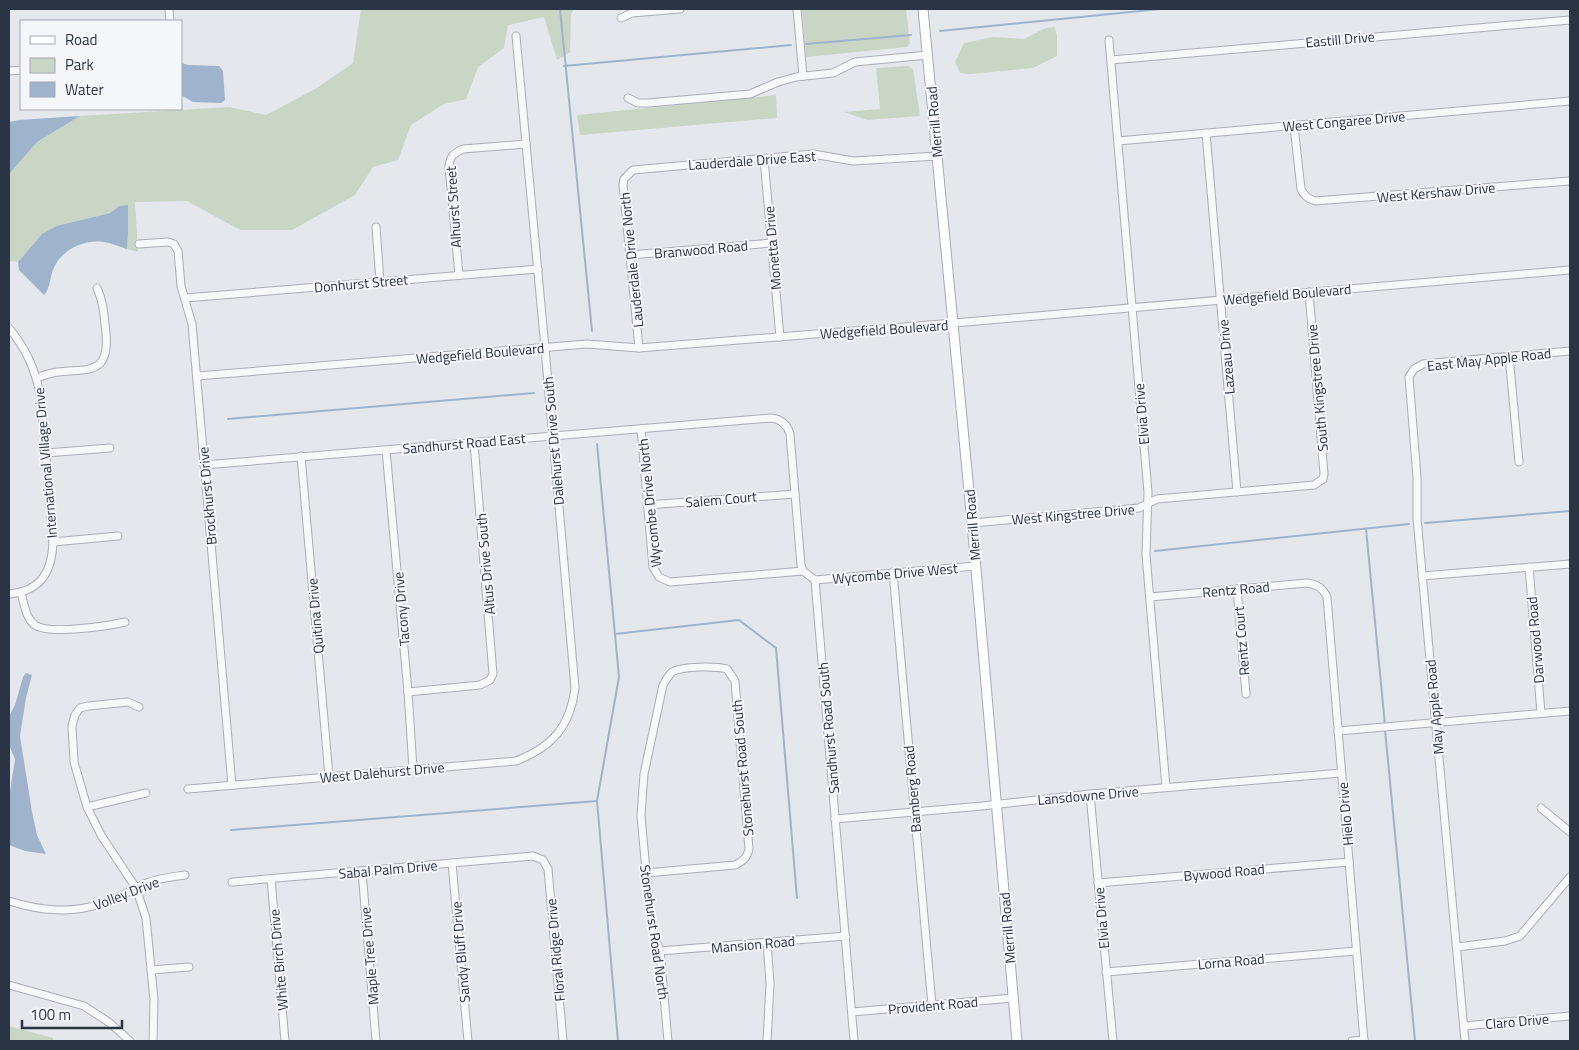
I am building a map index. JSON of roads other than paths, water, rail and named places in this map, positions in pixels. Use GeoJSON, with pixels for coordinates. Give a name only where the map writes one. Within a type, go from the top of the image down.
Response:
{"type":"FeatureCollection","features":[{"type":"Feature","properties":{"kind":"main road","name":"Merrill Road"},"geometry":{"type":"LineString","coordinates":[[923,9],[954,323],[1017,1041]]}},
{"type":"Feature","properties":{"kind":"street"},"geometry":{"type":"LineString","coordinates":[[621,18],[632,13],[680,9]]}},
{"type":"Feature","properties":{"kind":"street"},"geometry":{"type":"LineString","coordinates":[[797,9],[803,76]]}},
{"type":"Feature","properties":{"kind":"street","name":"Eastill Drive"},"geometry":{"type":"LineString","coordinates":[[1111,60],[1570,20]]}},
{"type":"Feature","properties":{"kind":"street","name":"Dalehurst Drive South"},"geometry":{"type":"LineString","coordinates":[[516,36],[575,688],[573,701],[564,725]]}},
{"type":"Feature","properties":{"kind":"street","name":"Elvia Drive"},"geometry":{"type":"LineString","coordinates":[[1109,40],[1148,483],[1146,555],[1166,787]]}},
{"type":"Feature","properties":{"kind":"street"},"geometry":{"type":"LineString","coordinates":[[628,98],[638,103],[648,103],[750,94],[778,82],[803,76],[834,73],[845,66],[862,61],[928,55]]}},
{"type":"Feature","properties":{"kind":"street","name":"West Congaree Drive"},"geometry":{"type":"LineString","coordinates":[[1118,141],[1570,102]]}},
{"type":"Feature","properties":{"kind":"street","name":"West Kershaw Drive"},"geometry":{"type":"LineString","coordinates":[[1294,126],[1301,189],[1310,200],[1570,181]]}},
{"type":"Feature","properties":{"kind":"street","name":"Lazeau Drive"},"geometry":{"type":"LineString","coordinates":[[1206,133],[1237,492]]}},
{"type":"Feature","properties":{"kind":"street","name":"Alhurst Street"},"geometry":{"type":"LineString","coordinates":[[459,275],[449,166],[450,159],[455,153],[463,150],[526,144]]}},
{"type":"Feature","properties":{"kind":"street","name":"Lauderdale Drive East"},"geometry":{"type":"LineString","coordinates":[[628,174],[639,169],[813,154],[853,162],[938,156]]}},
{"type":"Feature","properties":{"kind":"street","name":"Monetta Drive"},"geometry":{"type":"LineString","coordinates":[[764,159],[780,337]]}},
{"type":"Feature","properties":{"kind":"street","name":"Lauderdale Drive North"},"geometry":{"type":"LineString","coordinates":[[628,174],[624,179],[623,185],[639,348]]}},
{"type":"Feature","properties":{"kind":"street"},"geometry":{"type":"LineString","coordinates":[[376,227],[380,281]]}},
{"type":"Feature","properties":{"kind":"street","name":"Brockhurst Drive"},"geometry":{"type":"LineString","coordinates":[[139,244],[168,242],[174,244],[178,251],[181,286],[192,324],[232,784]]}},
{"type":"Feature","properties":{"kind":"street","name":"Branwood Road"},"geometry":{"type":"LineString","coordinates":[[630,255],[772,243]]}},
{"type":"Feature","properties":{"kind":"street","name":"Donhurst Street"},"geometry":{"type":"LineString","coordinates":[[185,298],[538,269]]}},
{"type":"Feature","properties":{"kind":"street","name":"Wedgefield Boulevard"},"geometry":{"type":"LineString","coordinates":[[196,376],[601,344],[639,348],[1570,270]]}},
{"type":"Feature","properties":{"kind":"street"},"geometry":{"type":"LineString","coordinates":[[37,378],[52,373],[90,370],[98,366],[105,357],[107,345],[103,301],[97,288]]}},
{"type":"Feature","properties":{"kind":"street","name":"South Kingstree Drive"},"geometry":{"type":"LineString","coordinates":[[1309,292],[1324,474],[1320,482]]}},
{"type":"Feature","properties":{"kind":"street","name":"International Village Drive"},"geometry":{"type":"LineString","coordinates":[[9,328],[22,344],[37,378],[41,398],[53,542],[52,558],[47,573],[37,584],[21,593]]}},
{"type":"Feature","properties":{"kind":"street","name":"East May Apple Road"},"geometry":{"type":"LineString","coordinates":[[1411,373],[1423,364],[1570,351]]}},
{"type":"Feature","properties":{"kind":"street"},"geometry":{"type":"LineString","coordinates":[[1509,356],[1518,462]]}},
{"type":"Feature","properties":{"kind":"street","name":"May Apple Road"},"geometry":{"type":"LineString","coordinates":[[1411,373],[1409,384],[1415,449],[1417,518],[1465,1041]]}},
{"type":"Feature","properties":{"kind":"street","name":"Sandhurst Road East"},"geometry":{"type":"LineString","coordinates":[[204,465],[778,418],[783,422],[790,434],[795,494]]}},
{"type":"Feature","properties":{"kind":"street","name":"Wycombe Drive North"},"geometry":{"type":"LineString","coordinates":[[640,428],[653,567],[659,577],[670,582],[803,571]]}},
{"type":"Feature","properties":{"kind":"street","name":"Altus Drive South"},"geometry":{"type":"LineString","coordinates":[[408,692],[480,685],[487,682],[493,674],[474,443]]}},
{"type":"Feature","properties":{"kind":"street"},"geometry":{"type":"LineString","coordinates":[[46,453],[110,448]]}},
{"type":"Feature","properties":{"kind":"street","name":"Tacony Drive"},"geometry":{"type":"LineString","coordinates":[[386,450],[408,692],[413,769]]}},
{"type":"Feature","properties":{"kind":"street","name":"Quitina Drive"},"geometry":{"type":"LineString","coordinates":[[301,456],[329,776]]}},
{"type":"Feature","properties":{"kind":"street","name":"West Kingstree Drive"},"geometry":{"type":"LineString","coordinates":[[972,523],[1138,508],[1158,498],[1314,485],[1320,482]]}},
{"type":"Feature","properties":{"kind":"street"},"geometry":{"type":"LineString","coordinates":[[795,494],[801,565],[803,571],[816,580]]}},
{"type":"Feature","properties":{"kind":"street","name":"Salem Court"},"geometry":{"type":"LineString","coordinates":[[647,505],[795,494]]}},
{"type":"Feature","properties":{"kind":"street"},"geometry":{"type":"LineString","coordinates":[[53,542],[118,536]]}},
{"type":"Feature","properties":{"kind":"street"},"geometry":{"type":"LineString","coordinates":[[1422,576],[1570,564]]}},
{"type":"Feature","properties":{"kind":"street","name":"Wycombe Drive West"},"geometry":{"type":"LineString","coordinates":[[816,580],[976,566]]}},
{"type":"Feature","properties":{"kind":"street","name":"Darwood Road"},"geometry":{"type":"LineString","coordinates":[[1529,567],[1541,713]]}},
{"type":"Feature","properties":{"kind":"street","name":"Bamberg Road"},"geometry":{"type":"LineString","coordinates":[[893,572],[932,1005]]}},
{"type":"Feature","properties":{"kind":"street","name":"Sandhurst Road South"},"geometry":{"type":"LineString","coordinates":[[816,580],[854,1041]]}},
{"type":"Feature","properties":{"kind":"street","name":"Rentz Road"},"geometry":{"type":"LineString","coordinates":[[1150,597],[1307,583],[1316,584],[1322,588]]}},
{"type":"Feature","properties":{"kind":"street","name":"Hielo Drive"},"geometry":{"type":"LineString","coordinates":[[1322,588],[1327,598],[1364,1041]]}},
{"type":"Feature","properties":{"kind":"street","name":"Rentz Court"},"geometry":{"type":"LineString","coordinates":[[1237,589],[1246,694]]}},
{"type":"Feature","properties":{"kind":"street"},"geometry":{"type":"LineString","coordinates":[[9,594],[21,593],[26,613],[34,624],[44,630],[112,625],[125,622]]}},
{"type":"Feature","properties":{"kind":"street","name":"Stonehurst Road South"},"geometry":{"type":"LineString","coordinates":[[646,874],[735,866],[743,862],[747,857],[749,849],[735,681],[727,669],[720,667],[679,670],[668,677]]}},
{"type":"Feature","properties":{"kind":"street","name":"Stonehurst Road North"},"geometry":{"type":"LineString","coordinates":[[668,677],[663,685],[644,774],[641,816],[650,914],[654,935],[660,951],[668,1041]]}},
{"type":"Feature","properties":{"kind":"street"},"geometry":{"type":"LineString","coordinates":[[139,707],[128,702],[80,708],[75,715],[72,726],[74,762],[87,807],[101,835],[136,888],[146,918],[154,1008],[153,1041]]}},
{"type":"Feature","properties":{"kind":"street"},"geometry":{"type":"LineString","coordinates":[[1338,731],[1570,711]]}},
{"type":"Feature","properties":{"kind":"street","name":"West Dalehurst Drive"},"geometry":{"type":"LineString","coordinates":[[188,789],[516,761],[532,755],[545,747],[564,725]]}},
{"type":"Feature","properties":{"kind":"street","name":"Lansdowne Drive"},"geometry":{"type":"LineString","coordinates":[[835,819],[1166,787],[1341,773]]}},
{"type":"Feature","properties":{"kind":"street"},"geometry":{"type":"LineString","coordinates":[[87,807],[146,793]]}},
{"type":"Feature","properties":{"kind":"street","name":"Elvia Drive"},"geometry":{"type":"LineString","coordinates":[[1090,794],[1112,1041]]}},
{"type":"Feature","properties":{"kind":"street"},"geometry":{"type":"LineString","coordinates":[[1541,808],[1570,832]]}},
{"type":"Feature","properties":{"kind":"street","name":"Sabal Palm Drive"},"geometry":{"type":"LineString","coordinates":[[232,882],[533,856],[542,860]]}},
{"type":"Feature","properties":{"kind":"street","name":"Floral Ridge Drive"},"geometry":{"type":"LineString","coordinates":[[542,860],[548,869],[563,1041]]}},
{"type":"Feature","properties":{"kind":"street","name":"Bywood Road"},"geometry":{"type":"LineString","coordinates":[[1098,883],[1349,862]]}},
{"type":"Feature","properties":{"kind":"street","name":"Sandy Bluff Drive"},"geometry":{"type":"LineString","coordinates":[[452,863],[468,1041]]}},
{"type":"Feature","properties":{"kind":"street","name":"Maple Tree Drive"},"geometry":{"type":"LineString","coordinates":[[362,871],[376,1041]]}},
{"type":"Feature","properties":{"kind":"street","name":"Volley Drive"},"geometry":{"type":"LineString","coordinates":[[9,901],[37,909],[81,910],[159,879],[185,875]]}},
{"type":"Feature","properties":{"kind":"street"},"geometry":{"type":"LineString","coordinates":[[1457,947],[1504,941],[1520,936],[1570,877]]}},
{"type":"Feature","properties":{"kind":"street","name":"White Birch Drive"},"geometry":{"type":"LineString","coordinates":[[271,879],[285,1041]]}},
{"type":"Feature","properties":{"kind":"street","name":"Mansion Road"},"geometry":{"type":"LineString","coordinates":[[660,951],[846,936]]}},
{"type":"Feature","properties":{"kind":"street"},"geometry":{"type":"LineString","coordinates":[[767,942],[770,984],[767,1041]]}},
{"type":"Feature","properties":{"kind":"street","name":"Lorna Road"},"geometry":{"type":"LineString","coordinates":[[1106,972],[1356,951]]}},
{"type":"Feature","properties":{"kind":"street"},"geometry":{"type":"LineString","coordinates":[[151,970],[189,967]]}},
{"type":"Feature","properties":{"kind":"street"},"geometry":{"type":"LineString","coordinates":[[9,985],[84,1006],[110,1022],[130,1041]]}},
{"type":"Feature","properties":{"kind":"street","name":"Provident Road"},"geometry":{"type":"LineString","coordinates":[[852,1012],[1013,998]]}},
{"type":"Feature","properties":{"kind":"street","name":"Claro Drive"},"geometry":{"type":"LineString","coordinates":[[1464,1026],[1570,1016]]}},
{"type":"Feature","properties":{"kind":"street"},"geometry":{"type":"LineString","coordinates":[[1352,1041],[1364,1041]]}},
{"type":"Feature","properties":{"kind":"water"},"geometry":{"type":"Polygon","coordinates":[[[182,63],[219,66],[223,71],[225,100],[221,103],[193,102],[182,96],[182,63]]]}},
{"type":"Feature","properties":{"kind":"water"},"geometry":{"type":"Polygon","coordinates":[[[80,116],[37,142],[9,174],[9,122],[80,116]]]}},
{"type":"Feature","properties":{"kind":"water"},"geometry":{"type":"Polygon","coordinates":[[[128,205],[127,249],[104,242],[89,242],[74,247],[56,263],[48,290],[44,295],[19,270],[18,262],[42,234],[56,226],[110,213],[119,206],[128,205]]]}},
{"type":"Feature","properties":{"kind":"water"},"geometry":{"type":"Polygon","coordinates":[[[26,673],[32,675],[20,736],[37,835],[46,854],[25,851],[9,845],[9,798],[15,759],[9,745],[9,716],[15,705],[23,677],[26,673]]]}},
{"type":"Feature","properties":{"kind":"waterway"},"geometry":{"type":"LineString","coordinates":[[560,9],[592,331]]}},
{"type":"Feature","properties":{"kind":"waterway"},"geometry":{"type":"LineString","coordinates":[[940,31],[1160,9]]}},
{"type":"Feature","properties":{"kind":"waterway"},"geometry":{"type":"LineString","coordinates":[[806,44],[911,35]]}},
{"type":"Feature","properties":{"kind":"waterway"},"geometry":{"type":"LineString","coordinates":[[564,66],[791,45]]}},
{"type":"Feature","properties":{"kind":"waterway"},"geometry":{"type":"LineString","coordinates":[[228,419],[534,393]]}},
{"type":"Feature","properties":{"kind":"waterway"},"geometry":{"type":"LineString","coordinates":[[597,444],[619,677],[597,801]]}},
{"type":"Feature","properties":{"kind":"waterway"},"geometry":{"type":"LineString","coordinates":[[1425,523],[1570,511]]}},
{"type":"Feature","properties":{"kind":"waterway"},"geometry":{"type":"LineString","coordinates":[[1155,551],[1409,524]]}},
{"type":"Feature","properties":{"kind":"waterway"},"geometry":{"type":"LineString","coordinates":[[1366,529],[1385,725]]}},
{"type":"Feature","properties":{"kind":"waterway"},"geometry":{"type":"LineString","coordinates":[[615,634],[739,620],[776,648],[797,898]]}},
{"type":"Feature","properties":{"kind":"waterway"},"geometry":{"type":"LineString","coordinates":[[1385,730],[1415,1041]]}},
{"type":"Feature","properties":{"kind":"waterway"},"geometry":{"type":"LineString","coordinates":[[231,830],[597,801],[618,1041]]}}]}
